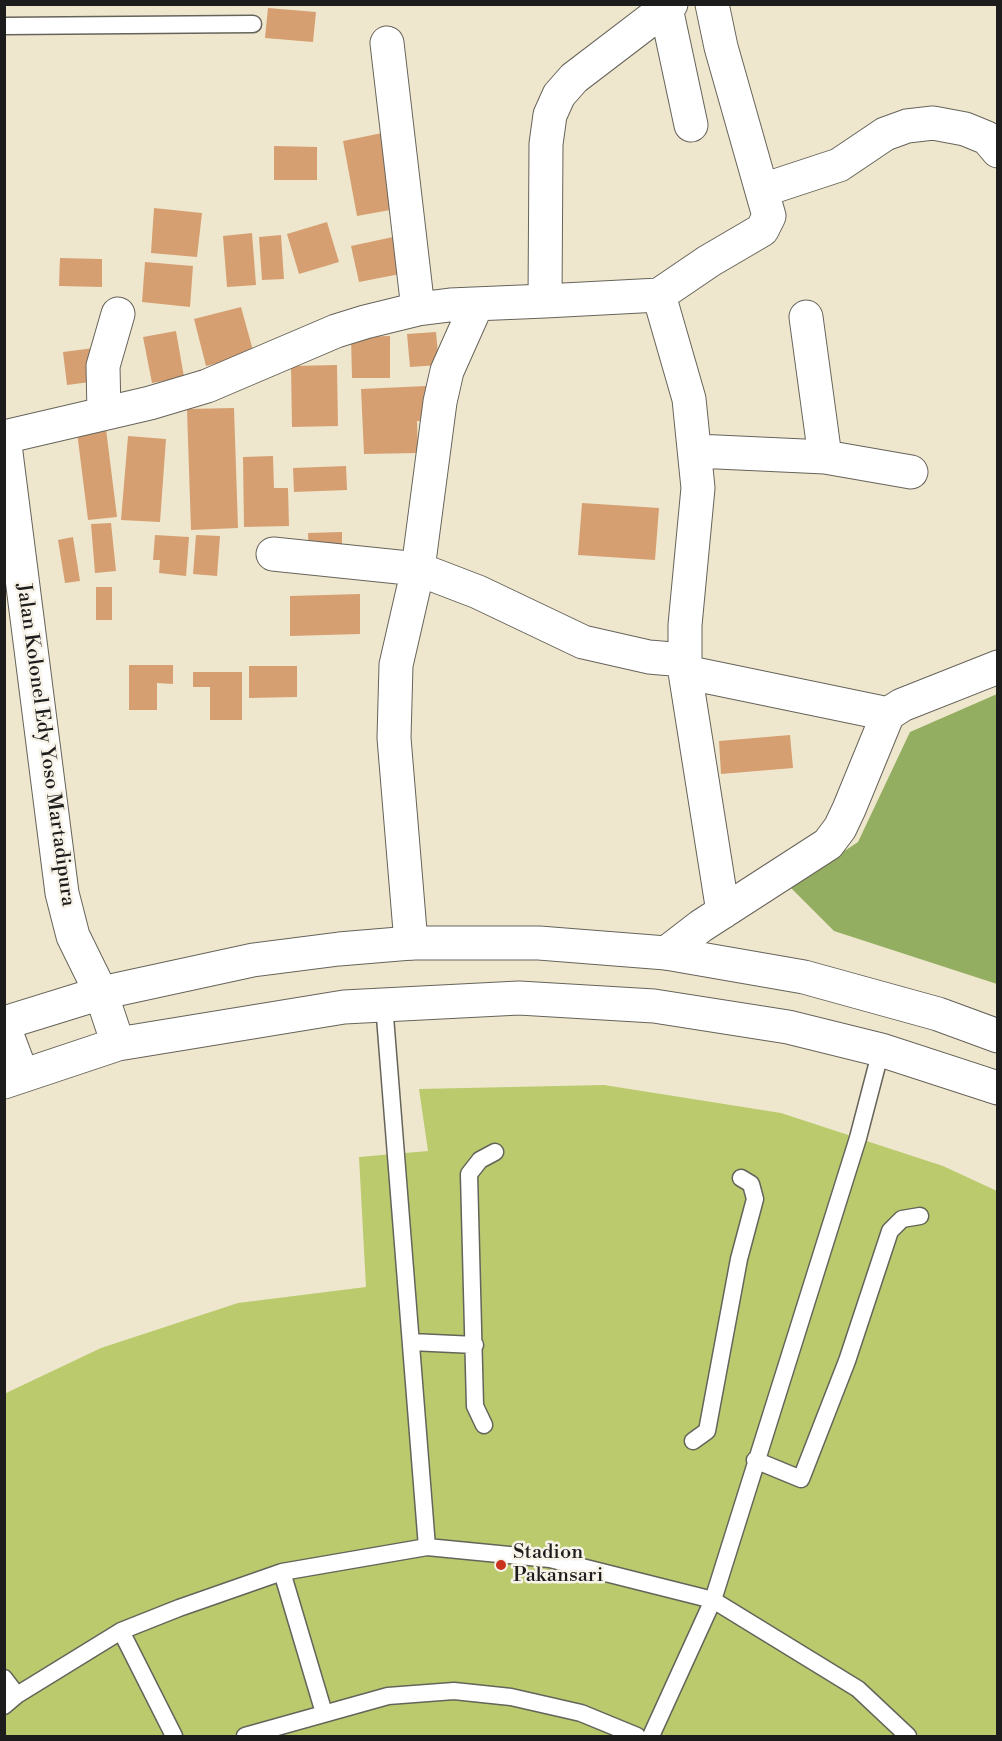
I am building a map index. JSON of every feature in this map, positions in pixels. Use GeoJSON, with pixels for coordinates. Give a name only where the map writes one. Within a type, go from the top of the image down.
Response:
{"type":"FeatureCollection","features":[{"type":"Feature","properties":{"kind":"street"},"geometry":{"type":"LineString","coordinates":[[4,437],[207,386],[336,331],[418,309],[450,305],[476,306],[659,295],[708,261],[762,230],[770,216],[729,79],[712,4]]}},
{"type":"Feature","properties":{"kind":"street"},"geometry":{"type":"LineString","coordinates":[[545,301],[546,144],[549,115],[559,95],[574,78],[668,6],[691,125]]}},
{"type":"Feature","properties":{"kind":"street"},"geometry":{"type":"LineString","coordinates":[[387,43],[418,309]]}},
{"type":"Feature","properties":{"kind":"street"},"geometry":{"type":"LineString","coordinates":[[763,190],[839,165],[885,134],[907,126],[933,123],[965,129],[987,138],[998,151]]}},
{"type":"Feature","properties":{"kind":"street"},"geometry":{"type":"LineString","coordinates":[[659,295],[676,345],[689,399],[696,451],[698,488],[684,666],[723,912]]}},
{"type":"Feature","properties":{"kind":"street"},"geometry":{"type":"LineString","coordinates":[[411,944],[394,738],[396,665],[418,569],[442,392],[447,371],[476,306]]}},
{"type":"Feature","properties":{"kind":"street"},"geometry":{"type":"LineString","coordinates":[[104,413],[103,366],[118,314]]}},
{"type":"Feature","properties":{"kind":"street"},"geometry":{"type":"LineString","coordinates":[[806,317],[825,457]]}},
{"type":"Feature","properties":{"kind":"street","name":"Jalan Kolonel Edy Yoso Martadipura"},"geometry":{"type":"LineString","coordinates":[[4,437],[62,893],[73,936],[101,993],[118,1044]]}},
{"type":"Feature","properties":{"kind":"street"},"geometry":{"type":"LineString","coordinates":[[696,451],[825,457],[910,472]]}},
{"type":"Feature","properties":{"kind":"street"},"geometry":{"type":"LineString","coordinates":[[273,554],[418,569],[478,592],[583,642],[888,714]]}},
{"type":"Feature","properties":{"kind":"street"},"geometry":{"type":"LineString","coordinates":[[666,953],[723,912],[828,844],[840,828],[849,809],[888,714],[902,705],[998,667]]}},
{"type":"Feature","properties":{"kind":"street"},"geometry":{"type":"LineString","coordinates":[[998,1036],[938,1014],[804,977],[666,953],[539,943],[411,944],[339,949],[253,960],[101,993],[4,1025],[13,1078],[118,1044],[344,1007],[519,998],[643,1005],[788,1027],[881,1050],[998,1088]]}},
{"type":"Feature","properties":{"kind":"street"},"geometry":{"type":"LineString","coordinates":[[788,1027],[804,977]]}},
{"type":"Feature","properties":{"kind":"lane"},"geometry":{"type":"LineString","coordinates":[[4,26],[254,24]]}},
{"type":"Feature","properties":{"kind":"lane"},"geometry":{"type":"LineString","coordinates":[[384,1004],[427,1547]]}},
{"type":"Feature","properties":{"kind":"lane"},"geometry":{"type":"LineString","coordinates":[[651,1737],[713,1600],[755,1460],[855,1149],[881,1050]]}},
{"type":"Feature","properties":{"kind":"lane"},"geometry":{"type":"LineString","coordinates":[[484,1425],[475,1406],[469,1174],[480,1160],[495,1152]]}},
{"type":"Feature","properties":{"kind":"lane"},"geometry":{"type":"LineString","coordinates":[[693,1441],[707,1431],[739,1259],[755,1199],[751,1184],[741,1178]]}},
{"type":"Feature","properties":{"kind":"lane"},"geometry":{"type":"LineString","coordinates":[[755,1460],[801,1479],[848,1361],[890,1231],[902,1219],[920,1216]]}},
{"type":"Feature","properties":{"kind":"lane"},"geometry":{"type":"LineString","coordinates":[[411,1342],[475,1345]]}},
{"type":"Feature","properties":{"kind":"lane"},"geometry":{"type":"LineString","coordinates":[[4,1678],[11,1700],[121,1631],[282,1572],[427,1547],[550,1559],[713,1600],[858,1689],[908,1737]]}},
{"type":"Feature","properties":{"kind":"lane"},"geometry":{"type":"LineString","coordinates":[[282,1572],[324,1713]]}},
{"type":"Feature","properties":{"kind":"lane"},"geometry":{"type":"LineString","coordinates":[[121,1631],[174,1737]]}},
{"type":"Feature","properties":{"kind":"lane"},"geometry":{"type":"LineString","coordinates":[[245,1737],[388,1696],[454,1691],[511,1697],[582,1713],[637,1737]]}},
{"type":"Feature","properties":{"kind":"green space"},"geometry":{"type":"Polygon","coordinates":[[[997,694],[997,984],[834,931],[790,887],[858,842],[910,732],[997,694]]]}},
{"type":"Feature","properties":{"kind":"green space","name":"Stadion Pakansari"},"geometry":{"type":"Polygon","coordinates":[[[604,1085],[781,1113],[943,1166],[997,1191],[997,1736],[5,1736],[4,1394],[101,1348],[238,1303],[366,1287],[359,1157],[428,1151],[419,1089],[604,1085]]]}},
{"type":"Feature","properties":{"kind":"building"},"geometry":{"type":"Polygon","coordinates":[[[268,8],[316,12],[313,42],[265,38],[268,8]]]}},
{"type":"Feature","properties":{"kind":"building"},"geometry":{"type":"Polygon","coordinates":[[[387,132],[401,208],[357,216],[343,141],[387,132]]]}},
{"type":"Feature","properties":{"kind":"building"},"geometry":{"type":"Polygon","coordinates":[[[274,146],[317,147],[317,180],[274,180],[274,146]]]}},
{"type":"Feature","properties":{"kind":"building"},"geometry":{"type":"Polygon","coordinates":[[[154,208],[202,213],[197,257],[151,253],[154,208]]]}},
{"type":"Feature","properties":{"kind":"building"},"geometry":{"type":"Polygon","coordinates":[[[327,222],[339,262],[299,274],[287,234],[327,222]]]}},
{"type":"Feature","properties":{"kind":"building"},"geometry":{"type":"Polygon","coordinates":[[[252,233],[256,285],[227,287],[223,236],[252,233]]]}},
{"type":"Feature","properties":{"kind":"building"},"geometry":{"type":"Polygon","coordinates":[[[281,235],[284,279],[262,280],[259,237],[281,235]]]}},
{"type":"Feature","properties":{"kind":"building"},"geometry":{"type":"Polygon","coordinates":[[[393,237],[400,274],[359,282],[351,246],[393,237]]]}},
{"type":"Feature","properties":{"kind":"building"},"geometry":{"type":"Polygon","coordinates":[[[60,258],[102,259],[102,287],[59,286],[60,258]]]}},
{"type":"Feature","properties":{"kind":"building"},"geometry":{"type":"Polygon","coordinates":[[[145,262],[193,266],[190,307],[142,302],[145,262]]]}},
{"type":"Feature","properties":{"kind":"building"},"geometry":{"type":"Polygon","coordinates":[[[241,307],[254,354],[206,366],[194,319],[241,307]]]}},
{"type":"Feature","properties":{"kind":"building"},"geometry":{"type":"Polygon","coordinates":[[[176,331],[184,377],[152,383],[143,337],[176,331]]]}},
{"type":"Feature","properties":{"kind":"building"},"geometry":{"type":"Polygon","coordinates":[[[436,332],[439,365],[410,367],[407,334],[436,332]]]}},
{"type":"Feature","properties":{"kind":"building"},"geometry":{"type":"Polygon","coordinates":[[[390,336],[390,378],[352,378],[351,337],[390,336]]]}},
{"type":"Feature","properties":{"kind":"building"},"geometry":{"type":"Polygon","coordinates":[[[94,348],[98,381],[67,385],[63,352],[94,348]]]}},
{"type":"Feature","properties":{"kind":"building"},"geometry":{"type":"Polygon","coordinates":[[[337,365],[338,426],[292,427],[291,366],[337,365]]]}},
{"type":"Feature","properties":{"kind":"building"},"geometry":{"type":"Polygon","coordinates":[[[426,386],[427,421],[417,421],[418,453],[364,454],[361,389],[426,386]]]}},
{"type":"Feature","properties":{"kind":"building"},"geometry":{"type":"Polygon","coordinates":[[[234,408],[238,528],[191,530],[187,409],[234,408]]]}},
{"type":"Feature","properties":{"kind":"building"},"geometry":{"type":"Polygon","coordinates":[[[106,429],[117,517],[88,520],[77,432],[106,429]]]}},
{"type":"Feature","properties":{"kind":"building"},"geometry":{"type":"Polygon","coordinates":[[[128,436],[166,439],[160,522],[121,520],[128,436]]]}},
{"type":"Feature","properties":{"kind":"building"},"geometry":{"type":"Polygon","coordinates":[[[273,456],[274,488],[288,488],[289,526],[244,527],[243,457],[273,456]]]}},
{"type":"Feature","properties":{"kind":"building"},"geometry":{"type":"Polygon","coordinates":[[[346,466],[347,490],[294,492],[293,468],[346,466]]]}},
{"type":"Feature","properties":{"kind":"building"},"geometry":{"type":"Polygon","coordinates":[[[582,503],[659,508],[655,560],[578,555],[582,503]]]}},
{"type":"Feature","properties":{"kind":"building"},"geometry":{"type":"Polygon","coordinates":[[[111,523],[116,571],[95,573],[91,524],[111,523]]]}},
{"type":"Feature","properties":{"kind":"building"},"geometry":{"type":"Polygon","coordinates":[[[342,532],[342,553],[309,555],[308,533],[342,532]]]}},
{"type":"Feature","properties":{"kind":"building"},"geometry":{"type":"Polygon","coordinates":[[[155,535],[189,537],[186,576],[159,573],[160,560],[153,560],[155,535]]]}},
{"type":"Feature","properties":{"kind":"building"},"geometry":{"type":"Polygon","coordinates":[[[196,535],[220,536],[217,576],[193,574],[196,535]]]}},
{"type":"Feature","properties":{"kind":"building"},"geometry":{"type":"Polygon","coordinates":[[[73,537],[80,581],[65,583],[58,540],[73,537]]]}},
{"type":"Feature","properties":{"kind":"building"},"geometry":{"type":"Polygon","coordinates":[[[96,587],[112,587],[112,620],[96,620],[96,587]]]}},
{"type":"Feature","properties":{"kind":"building"},"geometry":{"type":"Polygon","coordinates":[[[360,594],[360,634],[290,636],[290,596],[360,594]]]}},
{"type":"Feature","properties":{"kind":"building"},"geometry":{"type":"Polygon","coordinates":[[[129,665],[173,665],[173,684],[157,683],[157,710],[129,710],[129,665]]]}},
{"type":"Feature","properties":{"kind":"building"},"geometry":{"type":"Polygon","coordinates":[[[249,666],[297,666],[297,697],[249,698],[249,666]]]}},
{"type":"Feature","properties":{"kind":"building"},"geometry":{"type":"Polygon","coordinates":[[[193,672],[242,672],[242,720],[210,720],[210,687],[193,687],[193,672]]]}},
{"type":"Feature","properties":{"kind":"building"},"geometry":{"type":"Polygon","coordinates":[[[790,735],[793,768],[721,774],[719,741],[790,735]]]}},
{"type":"Feature","properties":{"kind":"place","name":"Stadion Pakansari"},"geometry":{"type":"Point","coordinates":[501,1565]}}]}
